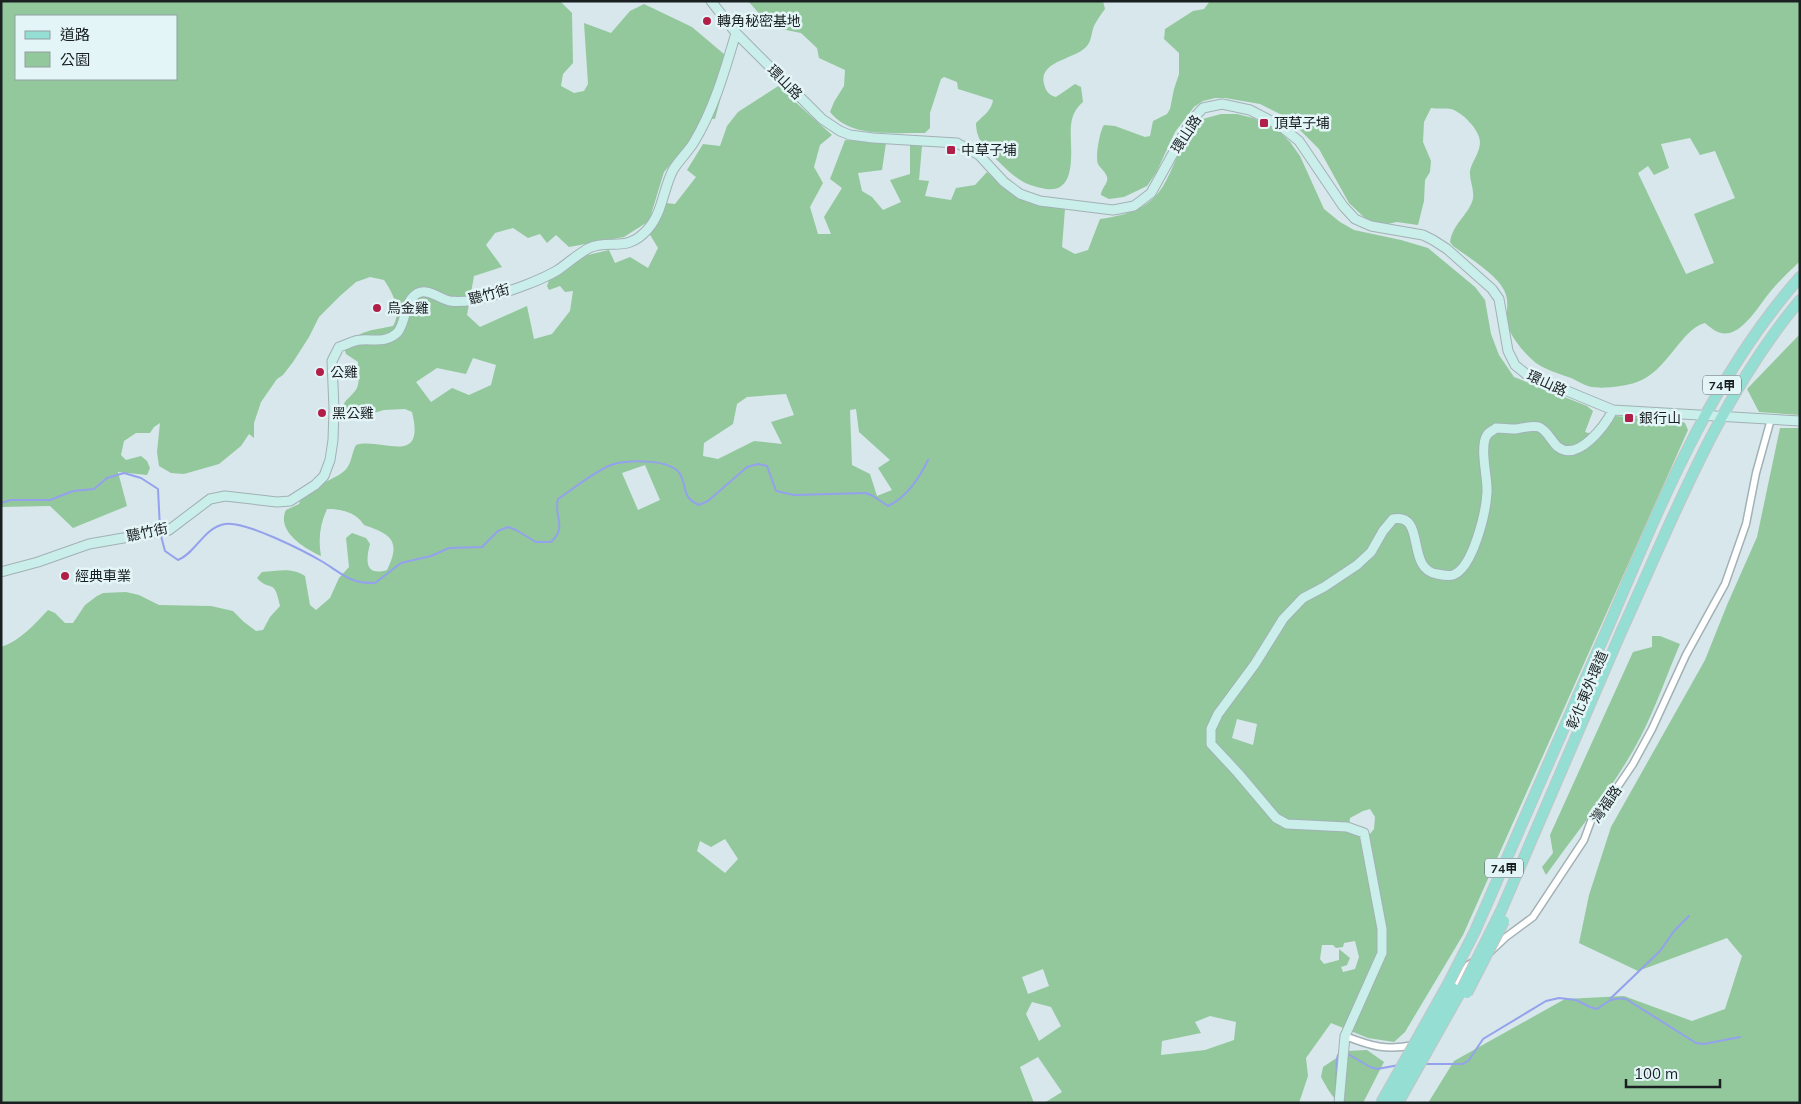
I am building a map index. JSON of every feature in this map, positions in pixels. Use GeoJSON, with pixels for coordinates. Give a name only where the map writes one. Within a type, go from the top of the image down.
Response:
{"type":"FeatureCollection","features":[{"type":"Feature","properties":{"kind":"main road","name":"74甲"},"geometry":{"type":"LineString","coordinates":[[1761,343],[1768,315],[1800,277]]}},
{"type":"Feature","properties":{"kind":"main road","name":"彰化東外環道"},"geometry":{"type":"LineString","coordinates":[[1704,439],[1725,416],[1761,343],[1800,286]]}},
{"type":"Feature","properties":{"kind":"main road","name":"彰化東外環道"},"geometry":{"type":"LineString","coordinates":[[1389,1103],[1454,987],[1493,907],[1704,439],[1708,415],[1741,365],[1800,300]]}},
{"type":"Feature","properties":{"kind":"main road","name":"74甲"},"geometry":{"type":"LineString","coordinates":[[1761,343],[1800,310]]}},
{"type":"Feature","properties":{"kind":"main road","name":"74甲"},"geometry":{"type":"LineString","coordinates":[[1381,1103],[1448,984],[1475,931],[1618,628],[1704,439]]}},
{"type":"Feature","properties":{"kind":"main road","name":"74甲"},"geometry":{"type":"LineString","coordinates":[[1406,1103],[1496,938],[1618,628]]}},
{"type":"Feature","properties":{"kind":"main road","name":"彰化東外環道"},"geometry":{"type":"LineString","coordinates":[[1398,1103],[1498,918],[1618,628]]}},
{"type":"Feature","properties":{"kind":"street","name":"環山路"},"geometry":{"type":"LineString","coordinates":[[711,1],[736,33],[822,119],[840,130],[850,135],[873,138],[957,143],[979,155],[1004,182],[1020,194],[1040,201],[1113,210],[1134,206],[1150,193],[1191,121],[1204,108],[1222,104],[1250,110],[1279,125],[1299,141],[1343,206],[1355,220],[1371,226],[1423,235],[1447,249],[1492,288],[1499,299],[1508,351],[1515,365],[1526,374],[1613,410],[1800,421]]}},
{"type":"Feature","properties":{"kind":"street","name":"聽竹街"},"geometry":{"type":"LineString","coordinates":[[1,572],[38,562],[89,544],[169,530],[210,499],[225,496],[277,502],[290,500],[315,485],[324,476],[330,460],[334,409],[332,361],[339,347],[360,340],[385,339],[397,332],[410,301],[417,294],[424,292],[449,301],[467,302],[496,295],[547,275],[589,248],[624,245],[630,243],[643,233],[648,229],[663,202],[673,170],[693,143],[708,115],[736,33]]}},
{"type":"Feature","properties":{"kind":"street"},"geometry":{"type":"LineString","coordinates":[[1339,1103],[1345,1036],[1382,953],[1382,929],[1364,833],[1346,827],[1287,824],[1276,818],[1211,744],[1211,729],[1218,714],[1255,664],[1283,619],[1303,598],[1357,565],[1371,552],[1383,531],[1393,520],[1405,520],[1410,523],[1415,536],[1418,558],[1426,570],[1432,574],[1452,575],[1461,569],[1469,560],[1481,523],[1487,493],[1484,446],[1487,435],[1496,428],[1538,427],[1544,430],[1560,448],[1572,451],[1578,449],[1597,434],[1605,425],[1613,410]]}},
{"type":"Feature","properties":{"kind":"street","name":"灣福路"},"geometry":{"type":"LineString","coordinates":[[1345,1036],[1368,1045],[1391,1049],[1414,1045],[1424,1036],[1468,965],[1486,955],[1533,917],[1584,840],[1591,821],[1633,764],[1652,729],[1686,655],[1724,584],[1746,524],[1756,473],[1770,419]]}},
{"type":"Feature","properties":{"kind":"green space"},"geometry":{"type":"Polygon","coordinates":[[[1,1],[560,1],[572,13],[573,63],[563,74],[561,86],[574,93],[584,91],[588,84],[584,23],[611,33],[630,11],[644,4],[692,27],[731,60],[715,119],[702,118],[694,138],[664,172],[649,221],[624,237],[569,247],[556,235],[547,243],[540,234],[528,238],[513,228],[495,233],[486,245],[502,267],[474,276],[467,315],[480,327],[527,306],[534,339],[552,334],[570,311],[573,291],[565,292],[560,286],[549,290],[547,286],[551,274],[575,258],[609,250],[615,263],[630,257],[648,268],[658,248],[649,233],[666,203],[675,204],[696,177],[687,170],[703,144],[720,146],[727,126],[738,112],[783,83],[793,100],[832,135],[820,145],[814,167],[823,183],[810,207],[818,234],[831,234],[824,217],[842,188],[830,179],[845,140],[886,143],[882,170],[858,173],[862,191],[872,197],[883,210],[901,202],[890,180],[910,174],[910,145],[922,146],[919,180],[929,181],[925,196],[951,200],[956,188],[975,185],[987,172],[1011,194],[1065,209],[1062,247],[1075,254],[1088,250],[1100,219],[1117,216],[1140,208],[1159,192],[1186,140],[1199,120],[1221,114],[1237,114],[1253,118],[1279,131],[1290,142],[1300,156],[1324,209],[1340,222],[1354,230],[1428,248],[1475,287],[1485,300],[1491,334],[1499,355],[1514,377],[1587,406],[1593,411],[1585,432],[1595,435],[1615,416],[1677,420],[1685,423],[1688,430],[1463,935],[1405,1032],[1394,1042],[1368,1038],[1331,1023],[1306,1058],[1308,1076],[1299,1103],[1044,1103],[1062,1092],[1038,1057],[1020,1067],[1034,1103],[1,1103],[1,647],[15,641],[48,610],[55,613],[65,623],[73,623],[85,605],[103,593],[126,592],[139,595],[159,605],[211,606],[233,611],[256,631],[263,630],[270,617],[280,606],[274,588],[257,578],[262,572],[295,571],[305,576],[310,605],[316,610],[330,598],[339,578],[349,567],[346,538],[352,533],[366,538],[370,544],[368,565],[370,569],[380,572],[387,570],[393,552],[391,540],[387,535],[364,525],[352,514],[327,509],[320,532],[321,556],[293,538],[288,532],[284,518],[286,510],[299,504],[304,490],[327,481],[344,471],[349,465],[356,445],[399,446],[407,445],[413,440],[415,429],[412,412],[405,409],[384,410],[357,418],[345,414],[343,407],[346,400],[357,388],[359,377],[358,362],[346,354],[344,347],[361,334],[393,326],[396,320],[395,302],[384,280],[370,277],[356,282],[319,317],[293,362],[283,375],[277,379],[261,402],[254,423],[254,438],[249,434],[241,446],[219,464],[184,474],[171,473],[159,466],[157,452],[160,423],[150,433],[136,433],[124,441],[121,455],[126,460],[141,456],[147,461],[150,468],[147,475],[118,472],[127,506],[73,528],[50,506],[1,507],[1,1]],[[473,358],[466,374],[437,368],[416,382],[431,402],[452,388],[469,395],[491,385],[496,365],[473,358]],[[786,394],[747,397],[737,404],[733,424],[704,443],[703,456],[718,459],[754,441],[782,444],[771,422],[794,415],[786,394]],[[856,409],[850,410],[852,465],[870,474],[877,496],[892,490],[878,468],[890,460],[859,432],[856,409]],[[645,465],[622,473],[638,510],[660,500],[645,465]],[[1237,719],[1232,738],[1253,745],[1257,724],[1237,719]],[[1370,809],[1350,818],[1349,827],[1370,834],[1374,829],[1375,817],[1370,809]],[[725,839],[711,847],[700,841],[697,851],[725,873],[738,859],[725,839]],[[1355,941],[1344,943],[1343,947],[1336,948],[1333,945],[1322,945],[1320,959],[1324,964],[1339,960],[1339,949],[1350,958],[1347,965],[1341,967],[1343,972],[1355,969],[1359,957],[1355,941]],[[1043,969],[1022,977],[1028,994],[1049,986],[1043,969]],[[1032,1002],[1026,1014],[1039,1041],[1061,1026],[1051,1007],[1032,1002]],[[1210,1016],[1195,1022],[1201,1033],[1162,1041],[1161,1055],[1205,1050],[1234,1040],[1236,1022],[1210,1016]]]}},
{"type":"Feature","properties":{"kind":"green space"},"geometry":{"type":"Polygon","coordinates":[[[748,1],[1103,1],[1105,9],[1094,26],[1088,45],[1050,66],[1043,78],[1046,91],[1056,97],[1075,84],[1081,87],[1083,102],[1075,112],[1072,121],[1070,166],[1064,184],[1057,188],[1046,189],[1025,183],[1009,172],[986,149],[976,129],[976,123],[989,110],[993,100],[958,89],[957,82],[944,77],[941,79],[930,113],[930,128],[925,133],[874,132],[849,127],[830,112],[844,86],[845,70],[819,58],[817,48],[801,33],[776,28],[764,19],[748,1]]]}},
{"type":"Feature","properties":{"kind":"green space"},"geometry":{"type":"Polygon","coordinates":[[[1210,1],[1800,1],[1800,261],[1773,288],[1752,316],[1735,331],[1729,333],[1719,332],[1705,323],[1688,333],[1665,361],[1648,377],[1627,385],[1597,388],[1587,386],[1544,368],[1528,356],[1516,342],[1508,327],[1507,300],[1500,284],[1450,242],[1454,230],[1472,202],[1473,194],[1470,171],[1479,150],[1480,142],[1477,132],[1470,122],[1451,109],[1431,108],[1424,122],[1423,142],[1431,161],[1430,172],[1425,180],[1424,201],[1418,225],[1397,222],[1382,225],[1368,221],[1349,203],[1319,149],[1298,128],[1282,115],[1260,104],[1225,98],[1203,101],[1194,107],[1175,132],[1156,173],[1147,186],[1124,197],[1109,199],[1101,195],[1107,179],[1098,164],[1097,156],[1098,144],[1104,125],[1115,126],[1145,137],[1150,136],[1153,121],[1167,114],[1170,109],[1179,74],[1179,53],[1164,39],[1165,29],[1193,11],[1204,9],[1210,1]],[[1690,138],[1661,144],[1669,168],[1654,175],[1648,166],[1638,173],[1686,274],[1714,263],[1694,214],[1735,198],[1715,151],[1700,155],[1690,138]]]}},
{"type":"Feature","properties":{"kind":"green space"},"geometry":{"type":"Polygon","coordinates":[[[1800,334],[1800,415],[1759,412],[1747,389],[1800,334]]]}},
{"type":"Feature","properties":{"kind":"green space"},"geometry":{"type":"Polygon","coordinates":[[[1780,428],[1800,428],[1800,1103],[1428,1103],[1454,1061],[1565,999],[1624,996],[1692,1021],[1725,1009],[1742,956],[1727,938],[1638,971],[1579,943],[1589,895],[1611,827],[1705,660],[1757,537],[1780,428]]]}},
{"type":"Feature","properties":{"kind":"green space"},"geometry":{"type":"Polygon","coordinates":[[[1652,636],[1660,636],[1680,644],[1652,714],[1620,772],[1546,875],[1542,867],[1553,853],[1550,835],[1633,652],[1652,647],[1652,636]]]}},
{"type":"Feature","properties":{"kind":"green space"},"geometry":{"type":"Polygon","coordinates":[[[1367,1050],[1384,1062],[1363,1103],[1346,1102],[1336,1099],[1329,1092],[1321,1077],[1323,1067],[1347,1051],[1367,1050]]]}},
{"type":"Feature","properties":{"kind":"waterway"},"geometry":{"type":"LineString","coordinates":[[161,536],[165,551],[178,560],[190,552],[205,535],[217,526],[234,524],[260,532],[290,545],[352,580],[375,583],[401,563],[431,556],[449,548],[482,547],[498,531],[508,527],[536,542],[551,542],[559,531],[558,499],[598,471],[618,463],[637,461],[658,463],[675,469],[680,474],[687,495],[693,502],[699,505],[708,501],[747,467],[758,464],[767,466],[776,491],[794,495],[866,493],[888,506],[901,498],[912,486],[928,460]]}},
{"type":"Feature","properties":{"kind":"waterway"},"geometry":{"type":"LineString","coordinates":[[1,503],[11,500],[50,500],[73,491],[94,489],[107,478],[124,473],[141,478],[158,489],[160,529]]}},
{"type":"Feature","properties":{"kind":"waterway"},"geometry":{"type":"LineString","coordinates":[[1610,999],[1660,951],[1674,931],[1689,916]]}},
{"type":"Feature","properties":{"kind":"waterway"},"geometry":{"type":"LineString","coordinates":[[1424,1064],[1463,1064],[1469,1060],[1483,1039],[1546,1001],[1559,998],[1576,1000],[1597,1009],[1611,1000],[1626,999],[1696,1043],[1704,1044],[1740,1037]]}},
{"type":"Feature","properties":{"kind":"waterway"},"geometry":{"type":"LineString","coordinates":[[1346,1054],[1377,1069],[1399,1065]]}},
{"type":"Feature","properties":{"kind":"waterway"},"geometry":{"type":"LineString","coordinates":[[1336,1090],[1337,1059],[1338,1055],[1341,1055]]}},
{"type":"Feature","properties":{"kind":"place","name":"轉角秘密基地"},"geometry":{"type":"Point","coordinates":[707,21]}},
{"type":"Feature","properties":{"kind":"place","name":"頂草子埔"},"geometry":{"type":"Point","coordinates":[1264,123]}},
{"type":"Feature","properties":{"kind":"place","name":"中草子埔"},"geometry":{"type":"Point","coordinates":[951,150]}},
{"type":"Feature","properties":{"kind":"place","name":"烏金雞"},"geometry":{"type":"Point","coordinates":[377,308]}},
{"type":"Feature","properties":{"kind":"place","name":"公雞"},"geometry":{"type":"Point","coordinates":[320,372]}},
{"type":"Feature","properties":{"kind":"place","name":"黑公雞"},"geometry":{"type":"Point","coordinates":[322,413]}},
{"type":"Feature","properties":{"kind":"place","name":"銀行山"},"geometry":{"type":"Point","coordinates":[1629,418]}},
{"type":"Feature","properties":{"kind":"place","name":"經典車業"},"geometry":{"type":"Point","coordinates":[65,576]}}]}
